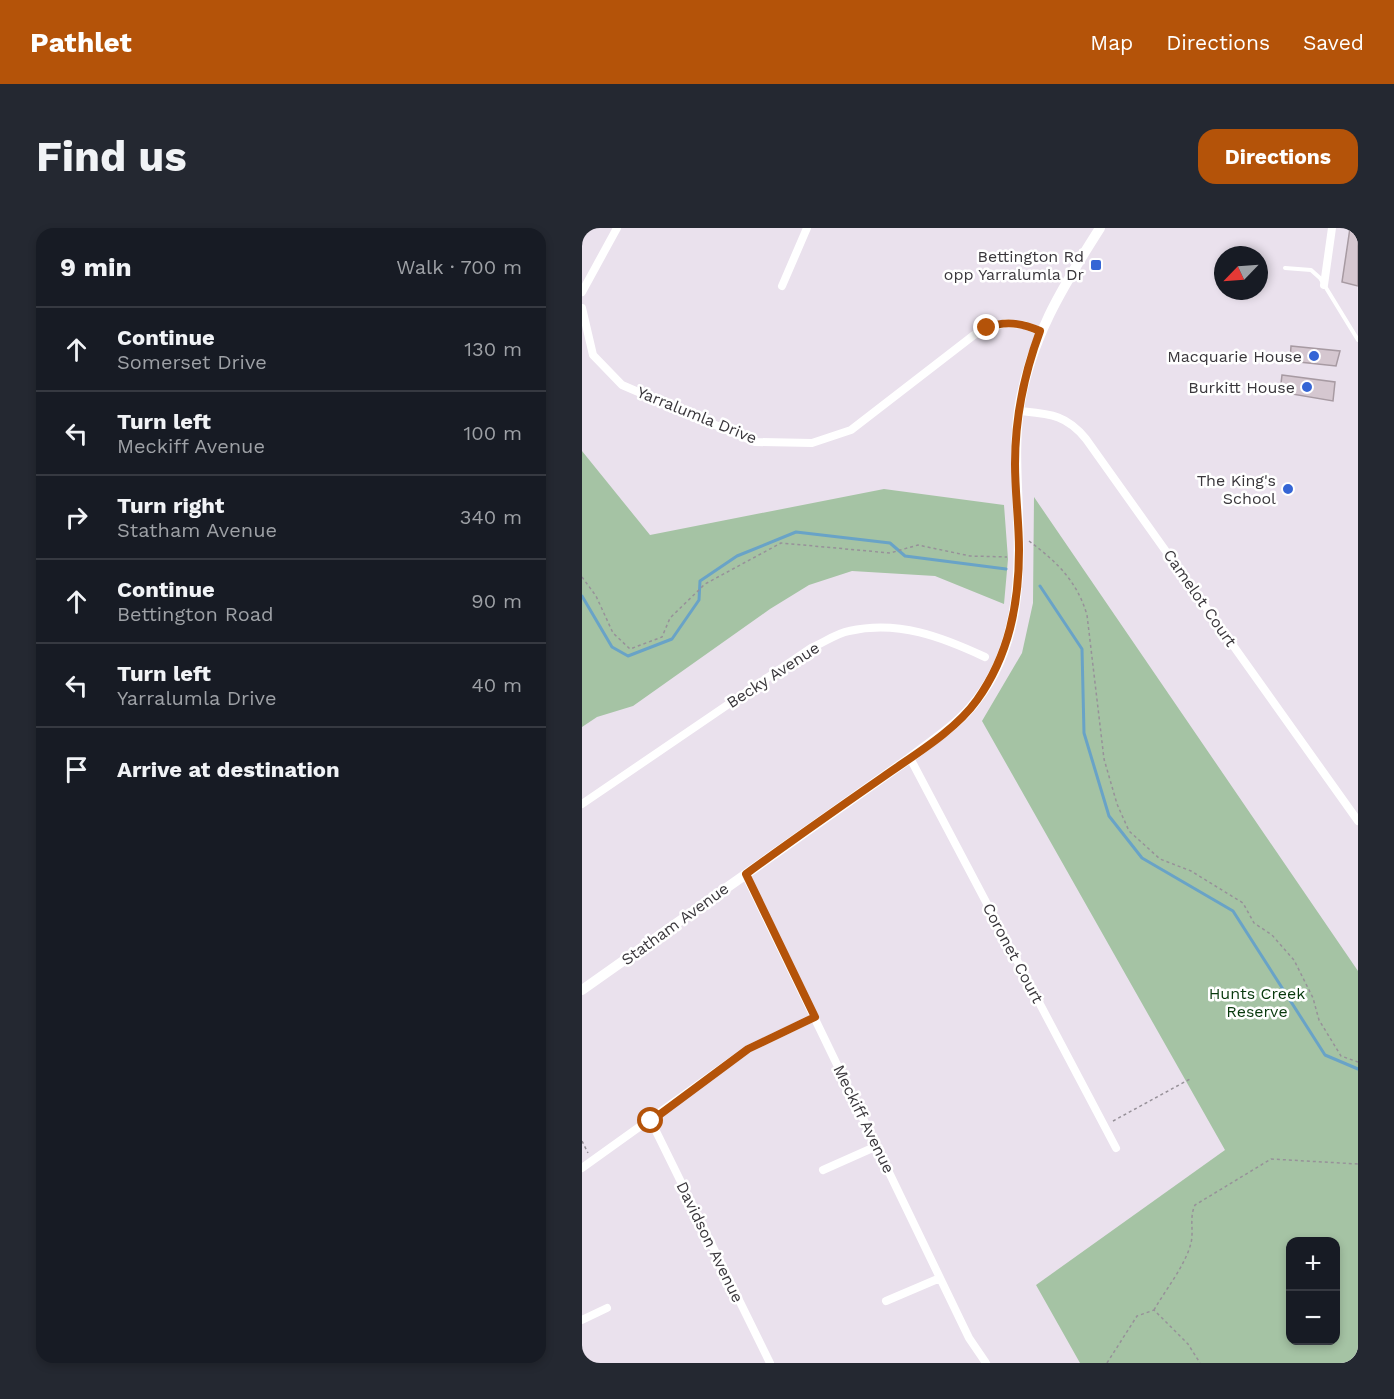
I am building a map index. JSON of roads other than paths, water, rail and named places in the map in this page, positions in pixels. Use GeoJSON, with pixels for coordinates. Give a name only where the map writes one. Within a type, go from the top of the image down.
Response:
{"type":"FeatureCollection","features":[{"type":"Feature","properties":{"kind":"main road","name":"Statham Avenue"},"geometry":{"type":"LineString","coordinates":[[582,990],[910,758],[976,702],[997,667],[1012,626],[1019,557],[1015,466],[1018,411],[1030,357],[1040,331],[1063,286],[1100,228]]}},
{"type":"Feature","properties":{"kind":"street"},"geometry":{"type":"LineString","coordinates":[[582,292],[617,228]]}},
{"type":"Feature","properties":{"kind":"street"},"geometry":{"type":"LineString","coordinates":[[782,286],[807,228]]}},
{"type":"Feature","properties":{"kind":"street"},"geometry":{"type":"LineString","coordinates":[[1324,285],[1332,228]]}},
{"type":"Feature","properties":{"kind":"street","name":"Yarralumla Drive"},"geometry":{"type":"LineString","coordinates":[[582,308],[592,355],[622,385],[755,442],[812,443],[851,430],[974,335],[995,324],[1005,323],[1024,324],[1040,331]]}},
{"type":"Feature","properties":{"kind":"street","name":"Camelot Court"},"geometry":{"type":"LineString","coordinates":[[1018,411],[1064,418],[1074,424],[1358,821]]}},
{"type":"Feature","properties":{"kind":"street","name":"Becky Avenue"},"geometry":{"type":"LineString","coordinates":[[582,804],[811,648],[849,631],[906,628],[946,638],[985,657]]}},
{"type":"Feature","properties":{"kind":"street","name":"Coronet Court"},"geometry":{"type":"LineString","coordinates":[[910,758],[1116,1148]]}},
{"type":"Feature","properties":{"kind":"street","name":"Meckiff Avenue"},"geometry":{"type":"LineString","coordinates":[[746,874],[969,1338],[986,1363]]}},
{"type":"Feature","properties":{"kind":"street"},"geometry":{"type":"LineString","coordinates":[[582,1168],[651,1121],[748,1049],[815,1017]]}},
{"type":"Feature","properties":{"kind":"street","name":"Davidson Avenue"},"geometry":{"type":"LineString","coordinates":[[651,1121],[770,1363]]}},
{"type":"Feature","properties":{"kind":"street"},"geometry":{"type":"LineString","coordinates":[[823,1170],[878,1146]]}},
{"type":"Feature","properties":{"kind":"street"},"geometry":{"type":"LineString","coordinates":[[886,1301],[940,1278]]}},
{"type":"Feature","properties":{"kind":"street"},"geometry":{"type":"LineString","coordinates":[[582,1320],[607,1308]]}},
{"type":"Feature","properties":{"kind":"lane"},"geometry":{"type":"LineString","coordinates":[[1285,268],[1311,270],[1324,285],[1358,340]]}},
{"type":"Feature","properties":{"kind":"waterway"},"geometry":{"type":"LineString","coordinates":[[582,596],[612,647],[628,656],[672,639],[699,600],[700,581],[737,556],[796,532],[890,543],[905,556],[1006,569]]}},
{"type":"Feature","properties":{"kind":"waterway"},"geometry":{"type":"LineString","coordinates":[[1040,586],[1082,649],[1084,733],[1109,816],[1142,858],[1233,911],[1325,1055],[1358,1069]]}},
{"type":"Feature","properties":{"kind":"place","name":"Bettington Rd opp Yarralumla Dr"},"geometry":{"type":"Point","coordinates":[1096,265]}},
{"type":"Feature","properties":{"kind":"place","name":"Macquarie House"},"geometry":{"type":"Point","coordinates":[1314,356]}},
{"type":"Feature","properties":{"kind":"place","name":"Burkitt House"},"geometry":{"type":"Point","coordinates":[1307,387]}},
{"type":"Feature","properties":{"kind":"place","name":"The King's School"},"geometry":{"type":"Point","coordinates":[1288,489]}},
{"type":"Feature","properties":{"kind":"park label","name":"Hunts Creek Reserve"},"geometry":{"type":"Point","coordinates":[1257,1002]}}]}
